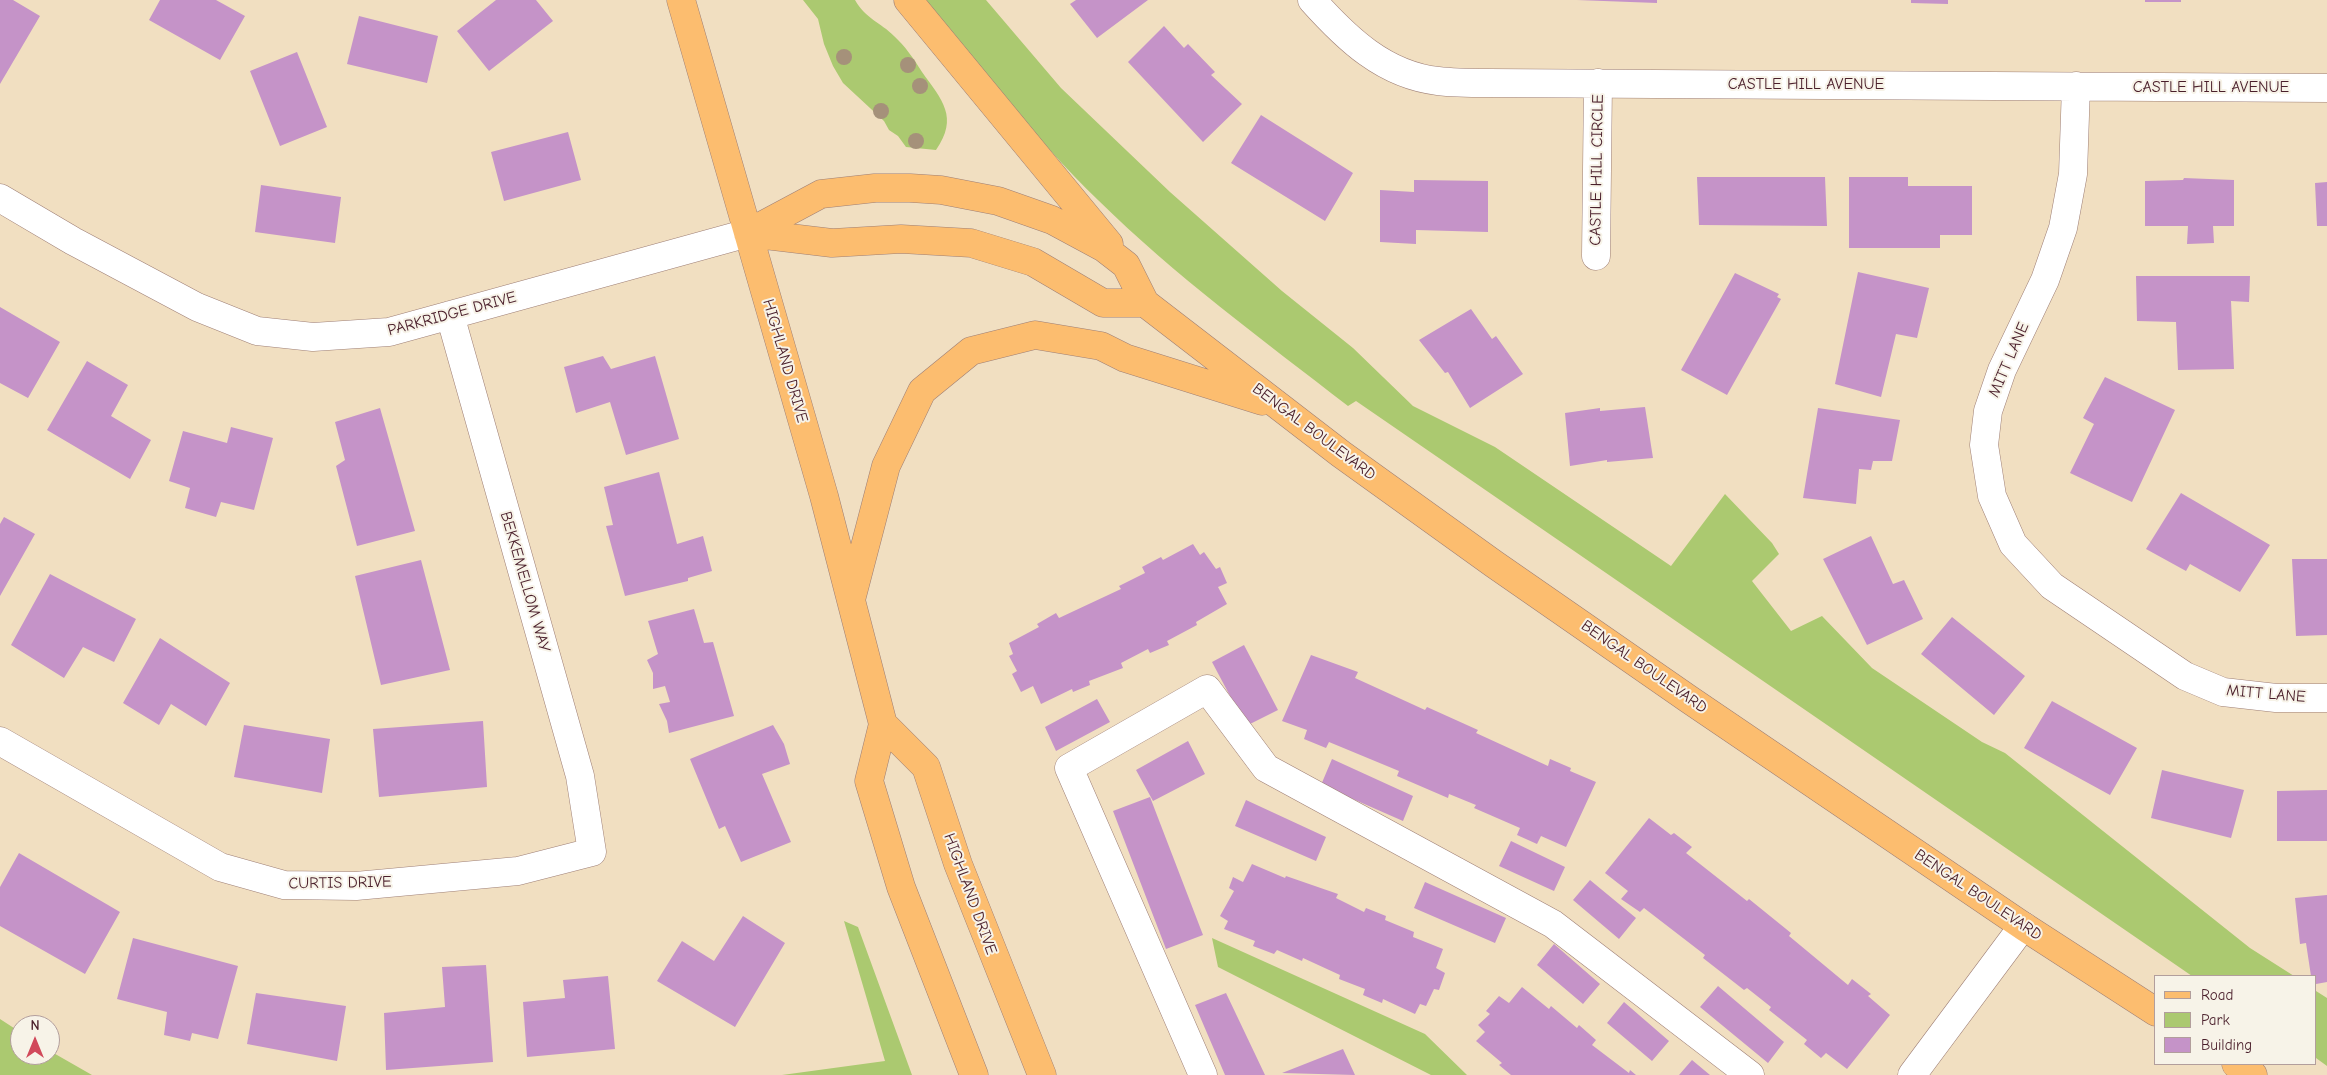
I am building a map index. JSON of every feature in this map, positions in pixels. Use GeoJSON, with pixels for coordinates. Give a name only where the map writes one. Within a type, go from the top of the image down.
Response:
{"type":"FeatureCollection","features":[{"type":"Feature","properties":{"kind":"main road","name":"HIGHLAND DRIVE"},"geometry":{"type":"LineString","coordinates":[[681,0],[852,598],[883,724],[868,781],[901,886],[974,1075]]}},
{"type":"Feature","properties":{"kind":"main road"},"geometry":{"type":"LineString","coordinates":[[908,0],[1126,265]]}},
{"type":"Feature","properties":{"kind":"main road","name":"BENGAL BOULEVARD"},"geometry":{"type":"LineString","coordinates":[[748,233],[821,194],[875,188],[941,190],[998,201],[1052,220],[1104,248],[1126,265],[1145,303],[1281,407],[1494,564],[2023,926],[2154,1011]]}},
{"type":"Feature","properties":{"kind":"main road"},"geometry":{"type":"LineString","coordinates":[[748,233],[832,243],[901,239],[970,243],[1033,262],[1103,303],[1145,303]]}},
{"type":"Feature","properties":{"kind":"main road"},"geometry":{"type":"LineString","coordinates":[[852,598],[886,466],[922,391],[972,351],[1035,335],[1101,346],[1125,358],[1281,407]]}},
{"type":"Feature","properties":{"kind":"main road","name":"HIGHLAND DRIVE"},"geometry":{"type":"LineString","coordinates":[[883,724],[926,767],[958,864],[1042,1075]]}},
{"type":"Feature","properties":{"kind":"main road"},"geometry":{"type":"LineString","coordinates":[[2238,1065],[2254,1075]]}},
{"type":"Feature","properties":{"kind":"street","name":"CASTLE HILL AVENUE"},"geometry":{"type":"LineString","coordinates":[[1312,0],[1344,36],[1388,67],[1436,81],[1488,83],[2327,88]]}},
{"type":"Feature","properties":{"kind":"street","name":"CASTLE HILL CIRCLE"},"geometry":{"type":"LineString","coordinates":[[1596,256],[1598,83]]}},
{"type":"Feature","properties":{"kind":"street","name":"MITT LANE"},"geometry":{"type":"LineString","coordinates":[[2076,86],[2073,174],[2063,228],[2045,280],[2002,370],[1988,411],[1984,445],[1992,496],[2013,544],[2052,586],[2185,676],[2223,692],[2276,698],[2327,698]]}},
{"type":"Feature","properties":{"kind":"street","name":"PARKRIDGE DRIVE"},"geometry":{"type":"LineString","coordinates":[[0,198],[73,241],[197,307],[257,330],[313,337],[389,332],[748,233]]}},
{"type":"Feature","properties":{"kind":"street","name":"BEKKEMELLOM WAY"},"geometry":{"type":"LineString","coordinates":[[450,316],[580,776],[592,852]]}},
{"type":"Feature","properties":{"kind":"street"},"geometry":{"type":"LineString","coordinates":[[1203,1075],[1069,768],[1207,689],[1266,768],[1553,924],[1750,1075]]}},
{"type":"Feature","properties":{"kind":"street","name":"CURTIS DRIVE"},"geometry":{"type":"LineString","coordinates":[[0,741],[220,867],[284,885],[356,886],[518,871],[592,852]]}},
{"type":"Feature","properties":{"kind":"street"},"geometry":{"type":"LineString","coordinates":[[1912,1075],[2023,926]]}},
{"type":"Feature","properties":{"kind":"green space"},"geometry":{"type":"Polygon","coordinates":[[[803,0],[855,0],[864,12],[889,31],[902,44],[936,91],[945,109],[947,118],[946,128],[936,150],[906,147],[898,136],[889,130],[884,121],[843,83],[833,66],[824,44],[818,19],[803,0]]]}},
{"type":"Feature","properties":{"kind":"green space"},"geometry":{"type":"Polygon","coordinates":[[[925,0],[986,0],[1061,88],[1170,192],[1282,291],[1353,348],[1413,406],[1495,447],[1671,566],[1725,494],[1772,543],[1779,554],[1752,581],[1791,631],[1822,616],[1872,668],[1982,742],[2005,753],[2250,948],[2292,975],[2191,975],[1356,401],[1348,406],[1252,332],[1127,228],[1052,153],[925,0]]]}},
{"type":"Feature","properties":{"kind":"green space"},"geometry":{"type":"Polygon","coordinates":[[[844,921],[858,927],[912,1075],[782,1075],[885,1061],[844,921]]]}},
{"type":"Feature","properties":{"kind":"green space"},"geometry":{"type":"Polygon","coordinates":[[[1212,938],[1425,1034],[1467,1075],[1431,1075],[1218,967],[1212,938]]]}},
{"type":"Feature","properties":{"kind":"green space"},"geometry":{"type":"Polygon","coordinates":[[[2317,992],[2327,998],[2327,1066],[2317,1059],[2317,992]]]}},
{"type":"Feature","properties":{"kind":"green space"},"geometry":{"type":"Polygon","coordinates":[[[0,1019],[10,1026],[10,1065],[60,1065],[60,1057],[92,1075],[0,1075],[0,1019]]]}},
{"type":"Feature","properties":{"kind":"building"},"geometry":{"type":"Polygon","coordinates":[[[0,0],[13,0],[40,16],[0,84],[0,0]]]}},
{"type":"Feature","properties":{"kind":"building"},"geometry":{"type":"Polygon","coordinates":[[[160,0],[216,0],[245,16],[220,60],[149,20],[160,0]]]}},
{"type":"Feature","properties":{"kind":"building"},"geometry":{"type":"Polygon","coordinates":[[[496,0],[536,0],[553,21],[489,71],[457,31],[496,0]]]}},
{"type":"Feature","properties":{"kind":"building"},"geometry":{"type":"Polygon","coordinates":[[[1076,0],[1148,0],[1097,38],[1070,4],[1076,0]]]}},
{"type":"Feature","properties":{"kind":"building"},"geometry":{"type":"Polygon","coordinates":[[[1577,0],[1657,0],[1657,3],[1577,0]]]}},
{"type":"Feature","properties":{"kind":"building"},"geometry":{"type":"Polygon","coordinates":[[[1911,0],[1948,0],[1948,4],[1911,3],[1911,0]]]}},
{"type":"Feature","properties":{"kind":"building"},"geometry":{"type":"Polygon","coordinates":[[[2145,0],[2181,0],[2181,2],[2145,2],[2145,0]]]}},
{"type":"Feature","properties":{"kind":"building"},"geometry":{"type":"Polygon","coordinates":[[[359,16],[438,36],[427,83],[347,64],[359,16]]]}},
{"type":"Feature","properties":{"kind":"building"},"geometry":{"type":"Polygon","coordinates":[[[1164,26],[1184,48],[1188,44],[1215,72],[1211,75],[1242,104],[1203,142],[1128,62],[1164,26]]]}},
{"type":"Feature","properties":{"kind":"building"},"geometry":{"type":"Polygon","coordinates":[[[297,52],[327,127],[280,146],[250,71],[297,52]]]}},
{"type":"Feature","properties":{"kind":"building"},"geometry":{"type":"Polygon","coordinates":[[[1261,115],[1353,173],[1325,221],[1231,163],[1261,115]]]}},
{"type":"Feature","properties":{"kind":"building"},"geometry":{"type":"Polygon","coordinates":[[[568,132],[581,180],[504,201],[491,152],[568,132]]]}},
{"type":"Feature","properties":{"kind":"building"},"geometry":{"type":"Polygon","coordinates":[[[1697,177],[1825,177],[1827,226],[1699,225],[1697,177]]]}},
{"type":"Feature","properties":{"kind":"building"},"geometry":{"type":"Polygon","coordinates":[[[1849,177],[1908,177],[1908,186],[1972,186],[1972,235],[1940,235],[1940,248],[1849,248],[1849,177]]]}},
{"type":"Feature","properties":{"kind":"building"},"geometry":{"type":"Polygon","coordinates":[[[2184,178],[2234,180],[2234,226],[2213,226],[2214,243],[2187,244],[2188,226],[2145,226],[2145,181],[2183,180],[2184,178]]]}},
{"type":"Feature","properties":{"kind":"building"},"geometry":{"type":"Polygon","coordinates":[[[1414,180],[1488,181],[1488,232],[1416,230],[1416,244],[1380,242],[1380,190],[1414,192],[1414,180]]]}},
{"type":"Feature","properties":{"kind":"building"},"geometry":{"type":"Polygon","coordinates":[[[2327,182],[2327,226],[2317,226],[2315,183],[2327,182]]]}},
{"type":"Feature","properties":{"kind":"building"},"geometry":{"type":"Polygon","coordinates":[[[261,185],[341,197],[335,243],[255,232],[261,185]]]}},
{"type":"Feature","properties":{"kind":"building"},"geometry":{"type":"Polygon","coordinates":[[[1858,272],[1929,288],[1917,338],[1896,334],[1881,397],[1835,384],[1858,272]]]}},
{"type":"Feature","properties":{"kind":"building"},"geometry":{"type":"Polygon","coordinates":[[[1735,273],[1779,294],[1777,297],[1781,299],[1727,395],[1681,370],[1735,273]]]}},
{"type":"Feature","properties":{"kind":"building"},"geometry":{"type":"Polygon","coordinates":[[[2136,276],[2250,276],[2249,302],[2231,301],[2234,369],[2178,370],[2176,322],[2137,321],[2136,276]]]}},
{"type":"Feature","properties":{"kind":"building"},"geometry":{"type":"Polygon","coordinates":[[[0,307],[60,342],[28,398],[0,383],[0,307]]]}},
{"type":"Feature","properties":{"kind":"building"},"geometry":{"type":"Polygon","coordinates":[[[1471,309],[1492,339],[1496,336],[1523,374],[1470,408],[1448,372],[1445,373],[1419,340],[1471,309]]]}},
{"type":"Feature","properties":{"kind":"building"},"geometry":{"type":"Polygon","coordinates":[[[603,356],[611,369],[655,356],[679,439],[626,455],[610,402],[576,413],[564,367],[603,356]]]}},
{"type":"Feature","properties":{"kind":"building"},"geometry":{"type":"Polygon","coordinates":[[[87,361],[128,385],[111,416],[151,440],[130,479],[47,430],[87,361]]]}},
{"type":"Feature","properties":{"kind":"building"},"geometry":{"type":"Polygon","coordinates":[[[2105,377],[2175,410],[2132,502],[2070,473],[2094,424],[2083,418],[2105,377]]]}},
{"type":"Feature","properties":{"kind":"building"},"geometry":{"type":"Polygon","coordinates":[[[1645,407],[1653,458],[1607,462],[1607,460],[1570,466],[1565,413],[1600,408],[1600,411],[1645,407]]]}},
{"type":"Feature","properties":{"kind":"building"},"geometry":{"type":"Polygon","coordinates":[[[380,408],[415,531],[357,546],[336,466],[345,460],[335,422],[380,408]]]}},
{"type":"Feature","properties":{"kind":"building"},"geometry":{"type":"Polygon","coordinates":[[[1818,408],[1900,420],[1892,461],[1873,461],[1871,470],[1859,469],[1856,504],[1803,498],[1818,408]]]}},
{"type":"Feature","properties":{"kind":"building"},"geometry":{"type":"Polygon","coordinates":[[[231,427],[273,438],[254,510],[221,502],[216,517],[185,508],[190,488],[169,481],[183,431],[227,443],[231,427]]]}},
{"type":"Feature","properties":{"kind":"building"},"geometry":{"type":"Polygon","coordinates":[[[659,472],[677,544],[703,536],[712,571],[688,578],[688,581],[625,596],[606,526],[613,525],[604,487],[659,472]]]}},
{"type":"Feature","properties":{"kind":"building"},"geometry":{"type":"Polygon","coordinates":[[[2181,493],[2270,545],[2240,592],[2190,564],[2186,571],[2146,549],[2181,493]]]}},
{"type":"Feature","properties":{"kind":"building"},"geometry":{"type":"Polygon","coordinates":[[[4,517],[35,534],[0,596],[0,524],[4,517]]]}},
{"type":"Feature","properties":{"kind":"building"},"geometry":{"type":"Polygon","coordinates":[[[1871,536],[1893,584],[1904,580],[1923,619],[1867,645],[1823,559],[1871,536]]]}},
{"type":"Feature","properties":{"kind":"building"},"geometry":{"type":"Polygon","coordinates":[[[1193,544],[1200,555],[1204,552],[1216,569],[1220,567],[1227,583],[1218,587],[1227,604],[1196,622],[1197,625],[1167,641],[1169,645],[1150,653],[1148,649],[1121,663],[1123,668],[1089,681],[1090,685],[1073,692],[1072,689],[1041,704],[1033,686],[1021,692],[1012,674],[1017,671],[1009,656],[1013,654],[1009,643],[1039,627],[1037,624],[1056,613],[1059,618],[1121,589],[1119,586],[1145,573],[1142,567],[1161,557],[1163,560],[1193,544]]]}},
{"type":"Feature","properties":{"kind":"building"},"geometry":{"type":"Polygon","coordinates":[[[2292,559],[2327,559],[2327,635],[2296,636],[2292,559]]]}},
{"type":"Feature","properties":{"kind":"building"},"geometry":{"type":"Polygon","coordinates":[[[421,560],[450,670],[381,685],[355,576],[421,560]]]}},
{"type":"Feature","properties":{"kind":"building"},"geometry":{"type":"Polygon","coordinates":[[[50,574],[136,619],[114,662],[83,647],[64,678],[11,645],[50,574]]]}},
{"type":"Feature","properties":{"kind":"building"},"geometry":{"type":"Polygon","coordinates":[[[694,609],[704,643],[713,642],[734,716],[669,733],[667,721],[659,704],[670,702],[665,686],[653,689],[653,673],[647,660],[658,654],[648,621],[694,609]]]}},
{"type":"Feature","properties":{"kind":"building"},"geometry":{"type":"Polygon","coordinates":[[[1952,617],[2025,676],[1994,715],[1921,654],[1952,617]]]}},
{"type":"Feature","properties":{"kind":"building"},"geometry":{"type":"Polygon","coordinates":[[[160,638],[230,683],[206,726],[171,704],[159,725],[123,703],[160,638]]]}},
{"type":"Feature","properties":{"kind":"building"},"geometry":{"type":"Polygon","coordinates":[[[1244,645],[1278,710],[1246,726],[1212,662],[1244,645]]]}},
{"type":"Feature","properties":{"kind":"building"},"geometry":{"type":"Polygon","coordinates":[[[1311,655],[1358,672],[1355,678],[1425,710],[1427,707],[1478,730],[1476,733],[1548,766],[1550,759],[1571,768],[1570,771],[1596,782],[1566,847],[1541,836],[1537,844],[1517,835],[1520,828],[1474,808],[1476,805],[1449,794],[1448,798],[1397,776],[1399,771],[1329,742],[1326,748],[1304,739],[1307,730],[1282,721],[1311,655]]]}},
{"type":"Feature","properties":{"kind":"building"},"geometry":{"type":"Polygon","coordinates":[[[1097,699],[1110,722],[1056,751],[1045,727],[1097,699]]]}},
{"type":"Feature","properties":{"kind":"building"},"geometry":{"type":"Polygon","coordinates":[[[2052,701],[2137,748],[2110,795],[2024,748],[2052,701]]]}},
{"type":"Feature","properties":{"kind":"building"},"geometry":{"type":"Polygon","coordinates":[[[483,721],[487,787],[379,797],[373,729],[483,721]]]}},
{"type":"Feature","properties":{"kind":"building"},"geometry":{"type":"Polygon","coordinates":[[[244,725],[330,739],[322,793],[234,777],[244,725]]]}},
{"type":"Feature","properties":{"kind":"building"},"geometry":{"type":"Polygon","coordinates":[[[773,725],[784,744],[790,764],[762,774],[791,842],[741,862],[725,826],[719,829],[690,759],[773,725]]]}},
{"type":"Feature","properties":{"kind":"building"},"geometry":{"type":"Polygon","coordinates":[[[1188,741],[1205,774],[1153,801],[1136,770],[1188,741]]]}},
{"type":"Feature","properties":{"kind":"building"},"geometry":{"type":"Polygon","coordinates":[[[1332,759],[1413,796],[1403,821],[1321,785],[1332,759]]]}},
{"type":"Feature","properties":{"kind":"building"},"geometry":{"type":"Polygon","coordinates":[[[2162,770],[2244,790],[2231,838],[2151,818],[2162,770]]]}},
{"type":"Feature","properties":{"kind":"building"},"geometry":{"type":"Polygon","coordinates":[[[2327,790],[2327,841],[2277,841],[2277,791],[2327,790]]]}},
{"type":"Feature","properties":{"kind":"building"},"geometry":{"type":"Polygon","coordinates":[[[1150,797],[1203,935],[1166,949],[1113,811],[1150,797]]]}},
{"type":"Feature","properties":{"kind":"building"},"geometry":{"type":"Polygon","coordinates":[[[1246,800],[1326,837],[1316,861],[1235,826],[1246,800]]]}},
{"type":"Feature","properties":{"kind":"building"},"geometry":{"type":"Polygon","coordinates":[[[1649,818],[1671,835],[1674,833],[1692,847],[1686,853],[1747,901],[1749,899],[1791,933],[1789,936],[1848,985],[1852,979],[1871,994],[1868,996],[1890,1015],[1847,1069],[1826,1053],[1821,1058],[1804,1044],[1807,1040],[1769,1010],[1771,1007],[1747,988],[1744,990],[1703,958],[1705,955],[1644,908],[1640,912],[1621,899],[1628,891],[1605,873],[1649,818]]]}},
{"type":"Feature","properties":{"kind":"building"},"geometry":{"type":"Polygon","coordinates":[[[1511,841],[1565,867],[1554,891],[1499,866],[1511,841]]]}},
{"type":"Feature","properties":{"kind":"building"},"geometry":{"type":"Polygon","coordinates":[[[19,853],[120,912],[85,974],[0,926],[0,887],[19,853]]]}},
{"type":"Feature","properties":{"kind":"building"},"geometry":{"type":"Polygon","coordinates":[[[1252,864],[1285,878],[1286,876],[1338,894],[1336,898],[1364,912],[1366,908],[1386,916],[1385,920],[1414,932],[1413,937],[1443,949],[1436,968],[1445,973],[1439,990],[1434,989],[1426,1006],[1420,1004],[1415,1014],[1383,999],[1382,1003],[1363,995],[1365,989],[1339,979],[1340,975],[1303,958],[1302,961],[1277,950],[1274,954],[1253,946],[1255,941],[1224,929],[1228,921],[1220,916],[1234,891],[1229,888],[1233,877],[1243,882],[1252,864]]]}},
{"type":"Feature","properties":{"kind":"building"},"geometry":{"type":"Polygon","coordinates":[[[1590,880],[1636,918],[1619,939],[1573,900],[1590,880]]]}},
{"type":"Feature","properties":{"kind":"building"},"geometry":{"type":"Polygon","coordinates":[[[1425,882],[1506,918],[1495,943],[1414,908],[1425,882]]]}},
{"type":"Feature","properties":{"kind":"building"},"geometry":{"type":"Polygon","coordinates":[[[2327,895],[2327,982],[2317,984],[2317,975],[2311,975],[2306,943],[2300,944],[2295,898],[2327,895]]]}},
{"type":"Feature","properties":{"kind":"building"},"geometry":{"type":"Polygon","coordinates":[[[743,916],[785,943],[735,1027],[657,981],[682,941],[714,961],[743,916]]]}},
{"type":"Feature","properties":{"kind":"building"},"geometry":{"type":"Polygon","coordinates":[[[133,938],[238,966],[218,1039],[192,1033],[190,1041],[164,1035],[167,1012],[117,999],[133,938]]]}},
{"type":"Feature","properties":{"kind":"building"},"geometry":{"type":"Polygon","coordinates":[[[1554,944],[1600,984],[1583,1004],[1537,965],[1554,944]]]}},
{"type":"Feature","properties":{"kind":"building"},"geometry":{"type":"Polygon","coordinates":[[[486,965],[493,1062],[386,1070],[384,1013],[445,1007],[442,967],[486,965]]]}},
{"type":"Feature","properties":{"kind":"building"},"geometry":{"type":"Polygon","coordinates":[[[608,976],[615,1049],[527,1057],[523,1002],[565,998],[563,980],[608,976]]]}},
{"type":"Feature","properties":{"kind":"building"},"geometry":{"type":"Polygon","coordinates":[[[1718,986],[1784,1042],[1768,1063],[1700,1007],[1718,986]]]}},
{"type":"Feature","properties":{"kind":"building"},"geometry":{"type":"Polygon","coordinates":[[[1522,987],[1549,1009],[1551,1006],[1577,1028],[1579,1025],[1596,1040],[1592,1045],[1629,1073],[1630,1070],[1636,1075],[1511,1075],[1499,1065],[1502,1063],[1476,1041],[1485,1032],[1478,1025],[1490,1014],[1486,1011],[1499,996],[1509,1003],[1522,987]]]}},
{"type":"Feature","properties":{"kind":"building"},"geometry":{"type":"Polygon","coordinates":[[[256,993],[346,1006],[337,1061],[247,1044],[256,993]]]}},
{"type":"Feature","properties":{"kind":"building"},"geometry":{"type":"Polygon","coordinates":[[[1226,993],[1265,1075],[1225,1075],[1195,1005],[1226,993]]]}},
{"type":"Feature","properties":{"kind":"building"},"geometry":{"type":"Polygon","coordinates":[[[1624,1002],[1669,1041],[1652,1061],[1607,1023],[1624,1002]]]}},
{"type":"Feature","properties":{"kind":"building"},"geometry":{"type":"Polygon","coordinates":[[[1343,1049],[1355,1075],[1282,1073],[1343,1049]]]}},
{"type":"Feature","properties":{"kind":"building"},"geometry":{"type":"Polygon","coordinates":[[[1692,1060],[1710,1075],[1679,1075],[1692,1060]]]}}]}
